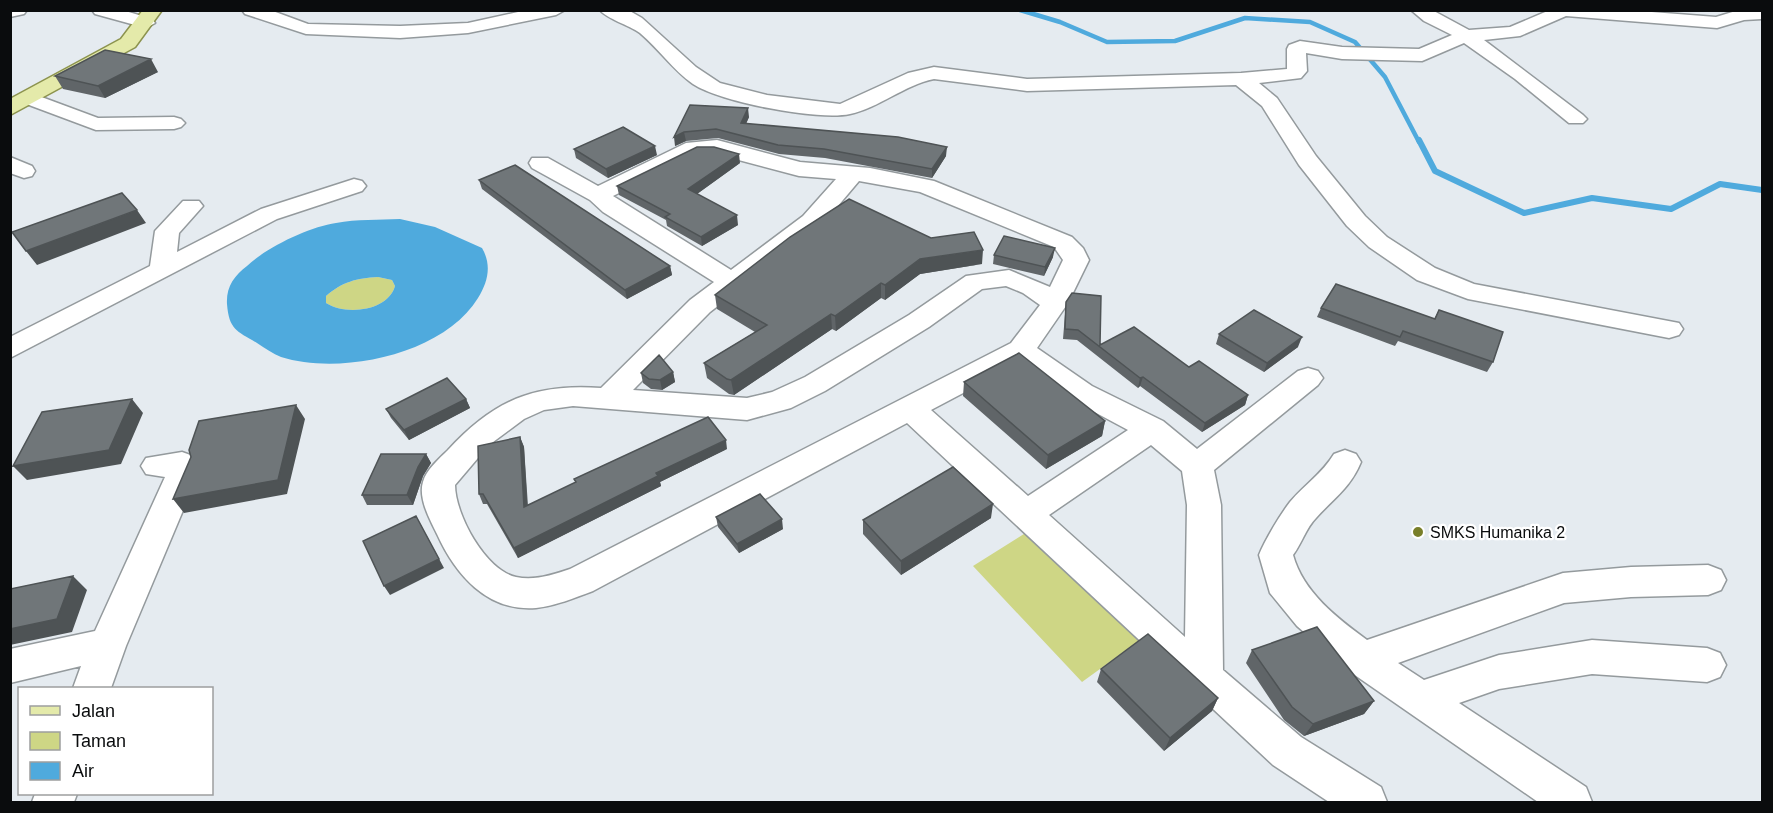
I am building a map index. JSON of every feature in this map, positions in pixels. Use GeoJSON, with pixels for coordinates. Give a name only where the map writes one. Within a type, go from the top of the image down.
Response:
{"type":"FeatureCollection","features":[{"type":"Feature","properties":{"kind":"main road"},"geometry":{"type":"LineString","coordinates":[[19,103],[128,43],[149,17]]}},
{"type":"Feature","properties":{"kind":"street"},"geometry":{"type":"LineString","coordinates":[[10,12],[18,10]]}},
{"type":"Feature","properties":{"kind":"street"},"geometry":{"type":"LineString","coordinates":[[101,10],[149,17]]}},
{"type":"Feature","properties":{"kind":"street"},"geometry":{"type":"LineString","coordinates":[[251,10],[306,29],[400,32],[468,28],[556,10]]}},
{"type":"Feature","properties":{"kind":"street"},"geometry":{"type":"LineString","coordinates":[[262,10],[307,24],[354,26],[402,24],[466,10]]}},
{"type":"Feature","properties":{"kind":"street"},"geometry":{"type":"LineString","coordinates":[[354,26],[375,10]]}},
{"type":"Feature","properties":{"kind":"street"},"geometry":{"type":"LineString","coordinates":[[609,10],[642,25],[684,67],[703,82],[763,100],[837,109],[851,108],[915,77],[934,73],[1027,85],[1241,79],[1294,74],[1297,70],[1296,49],[1300,46],[1342,53],[1422,55],[1465,36],[1513,32],[1564,11],[1717,23],[1742,15],[1762,14]]}},
{"type":"Feature","properties":{"kind":"street"},"geometry":{"type":"LineString","coordinates":[[1420,10],[1434,21],[1465,36],[1519,72],[1576,119]]}},
{"type":"Feature","properties":{"kind":"street"},"geometry":{"type":"LineString","coordinates":[[1241,79],[1270,102],[1307,160],[1356,221],[1378,242],[1426,274],[1468,291],[1669,329]]}},
{"type":"Feature","properties":{"kind":"street"},"geometry":{"type":"LineString","coordinates":[[19,103],[96,124],[174,123]]}},
{"type":"Feature","properties":{"kind":"street"},"geometry":{"type":"LineString","coordinates":[[598,195],[694,148],[706,146],[799,169],[853,173],[941,190],[1063,242],[1074,253],[1076,260],[1055,303],[1021,350],[580,581],[559,588],[523,593],[513,591],[483,575],[459,548],[438,488],[445,472],[478,437],[526,404],[573,396],[729,408],[761,406],[780,401],[815,384],[919,321],[975,282],[1009,278],[1032,287],[1055,303]]}},
{"type":"Feature","properties":{"kind":"street"},"geometry":{"type":"LineString","coordinates":[[540,163],[598,195],[611,207],[731,281]]}},
{"type":"Feature","properties":{"kind":"street"},"geometry":{"type":"LineString","coordinates":[[608,398],[663,340],[731,281],[812,221],[853,173]]}},
{"type":"Feature","properties":{"kind":"street"},"geometry":{"type":"LineString","coordinates":[[10,349],[269,214],[354,186]]}},
{"type":"Feature","properties":{"kind":"street"},"geometry":{"type":"LineString","coordinates":[[162,271],[167,231],[191,206]]}},
{"type":"Feature","properties":{"kind":"street"},"geometry":{"type":"LineString","coordinates":[[1021,350],[1082,393],[1152,429],[1197,466],[1204,505],[1204,678]]}},
{"type":"Feature","properties":{"kind":"street"},"geometry":{"type":"LineString","coordinates":[[1197,466],[1308,378]]}},
{"type":"Feature","properties":{"kind":"street"},"geometry":{"type":"LineString","coordinates":[[910,408],[1204,678],[1287,751],[1366,802]]}},
{"type":"Feature","properties":{"kind":"street"},"geometry":{"type":"LineString","coordinates":[[1026,514],[1152,429]]}},
{"type":"Feature","properties":{"kind":"street"},"geometry":{"type":"LineString","coordinates":[[93,687],[107,646],[184,470],[182,464],[177,462],[157,466]]}},
{"type":"Feature","properties":{"kind":"street"},"geometry":{"type":"LineString","coordinates":[[1345,462],[1341,474],[1314,503],[1303,510],[1276,554],[1292,597],[1321,626],[1362,659],[1523,766],[1571,802]]}},
{"type":"Feature","properties":{"kind":"street"},"geometry":{"type":"LineString","coordinates":[[1362,659],[1563,588],[1631,582],[1708,580]]}},
{"type":"Feature","properties":{"kind":"street"},"geometry":{"type":"LineString","coordinates":[[10,666],[74,650],[107,646]]}},
{"type":"Feature","properties":{"kind":"street"},"geometry":{"type":"LineString","coordinates":[[1421,699],[1499,672],[1592,657],[1707,665]]}},
{"type":"Feature","properties":{"kind":"green space"},"geometry":{"type":"Polygon","coordinates":[[[378,277],[392,280],[395,286],[384,301],[375,306],[355,310],[334,307],[326,303],[326,296],[344,284],[363,278],[378,277]]]}},
{"type":"Feature","properties":{"kind":"green space"},"geometry":{"type":"Polygon","coordinates":[[[1035,527],[1147,635],[1082,682],[973,566],[1035,527]]]}},
{"type":"Feature","properties":{"kind":"water"},"geometry":{"type":"Polygon","coordinates":[[[400,219],[435,227],[482,248],[485,254],[488,267],[486,280],[478,298],[462,317],[441,334],[389,356],[332,364],[281,357],[244,336],[232,325],[227,304],[229,287],[238,274],[255,259],[277,245],[301,233],[325,225],[352,221],[400,219]],[[378,277],[350,282],[326,296],[326,303],[334,307],[355,310],[375,306],[391,294],[395,286],[392,280],[378,277]]]}},
{"type":"Feature","properties":{"kind":"building"},"geometry":{"type":"Polygon","coordinates":[[[105,50],[151,59],[98,86],[55,76],[105,50]]]}},
{"type":"Feature","properties":{"kind":"building"},"geometry":{"type":"Polygon","coordinates":[[[690,105],[748,108],[741,123],[898,137],[947,147],[932,169],[824,149],[778,145],[716,129],[684,132],[674,137],[690,105]]]}},
{"type":"Feature","properties":{"kind":"building"},"geometry":{"type":"Polygon","coordinates":[[[623,127],[655,146],[606,169],[574,149],[623,127]]]}},
{"type":"Feature","properties":{"kind":"building"},"geometry":{"type":"Polygon","coordinates":[[[697,147],[714,147],[739,154],[688,189],[737,215],[701,237],[665,217],[670,214],[617,186],[697,147]]]}},
{"type":"Feature","properties":{"kind":"building"},"geometry":{"type":"Polygon","coordinates":[[[515,165],[670,266],[625,290],[479,180],[515,165]]]}},
{"type":"Feature","properties":{"kind":"building"},"geometry":{"type":"Polygon","coordinates":[[[122,193],[137,210],[26,251],[12,232],[122,193]]]}},
{"type":"Feature","properties":{"kind":"building"},"geometry":{"type":"Polygon","coordinates":[[[849,199],[931,238],[974,232],[983,250],[920,259],[885,285],[881,283],[835,316],[831,314],[731,380],[704,363],[767,325],[715,295],[790,237],[849,199]]]}},
{"type":"Feature","properties":{"kind":"building"},"geometry":{"type":"Polygon","coordinates":[[[1004,236],[1055,248],[1045,267],[994,255],[1004,236]]]}},
{"type":"Feature","properties":{"kind":"building"},"geometry":{"type":"Polygon","coordinates":[[[1336,284],[1435,319],[1439,310],[1503,332],[1493,362],[1403,331],[1400,337],[1321,308],[1336,284]]]}},
{"type":"Feature","properties":{"kind":"building"},"geometry":{"type":"Polygon","coordinates":[[[1072,293],[1101,296],[1100,345],[1134,327],[1189,367],[1199,361],[1248,395],[1205,423],[1143,377],[1140,378],[1078,330],[1065,329],[1066,302],[1072,293]]]}},
{"type":"Feature","properties":{"kind":"building"},"geometry":{"type":"Polygon","coordinates":[[[1254,310],[1302,337],[1267,363],[1219,334],[1254,310]]]}},
{"type":"Feature","properties":{"kind":"building"},"geometry":{"type":"Polygon","coordinates":[[[1019,353],[1105,421],[1048,455],[964,382],[1019,353]]]}},
{"type":"Feature","properties":{"kind":"building"},"geometry":{"type":"Polygon","coordinates":[[[659,355],[673,372],[660,380],[649,379],[641,373],[659,355]]]}},
{"type":"Feature","properties":{"kind":"building"},"geometry":{"type":"Polygon","coordinates":[[[447,378],[466,399],[404,430],[386,409],[447,378]]]}},
{"type":"Feature","properties":{"kind":"building"},"geometry":{"type":"Polygon","coordinates":[[[132,399],[109,450],[13,466],[42,412],[132,399]]]}},
{"type":"Feature","properties":{"kind":"building"},"geometry":{"type":"Polygon","coordinates":[[[296,405],[278,480],[173,499],[191,457],[189,450],[199,421],[296,405]]]}},
{"type":"Feature","properties":{"kind":"building"},"geometry":{"type":"Polygon","coordinates":[[[708,417],[726,440],[656,473],[658,476],[514,548],[483,494],[479,494],[478,446],[520,437],[524,507],[576,482],[574,479],[708,417]]]}},
{"type":"Feature","properties":{"kind":"building"},"geometry":{"type":"Polygon","coordinates":[[[381,454],[426,454],[407,495],[362,495],[381,454]]]}},
{"type":"Feature","properties":{"kind":"building"},"geometry":{"type":"Polygon","coordinates":[[[953,467],[993,504],[901,561],[863,520],[953,467]]]}},
{"type":"Feature","properties":{"kind":"building"},"geometry":{"type":"Polygon","coordinates":[[[760,494],[782,519],[737,544],[716,517],[760,494]]]}},
{"type":"Feature","properties":{"kind":"building"},"geometry":{"type":"Polygon","coordinates":[[[416,516],[439,559],[384,586],[363,541],[416,516]]]}},
{"type":"Feature","properties":{"kind":"building"},"geometry":{"type":"Polygon","coordinates":[[[73,576],[57,619],[10,629],[10,589],[73,576]]]}},
{"type":"Feature","properties":{"kind":"building"},"geometry":{"type":"Polygon","coordinates":[[[1317,627],[1374,701],[1313,724],[1292,707],[1252,650],[1317,627]]]}},
{"type":"Feature","properties":{"kind":"building"},"geometry":{"type":"Polygon","coordinates":[[[1148,634],[1218,698],[1170,738],[1101,669],[1148,634]]]}},
{"type":"Feature","properties":{"kind":"waterway"},"geometry":{"type":"LineString","coordinates":[[1020,10],[1060,22],[1107,42],[1175,41],[1245,18],[1310,22],[1355,42],[1385,77],[1419,142]]}},
{"type":"Feature","properties":{"kind":"waterway"},"geometry":{"type":"LineString","coordinates":[[1419,140],[1435,171],[1524,213],[1592,198],[1671,209],[1720,184],[1762,190]]}},
{"type":"Feature","properties":{"kind":"place","name":"SMKS Humanika 2"},"geometry":{"type":"Point","coordinates":[1418,532]}}]}
